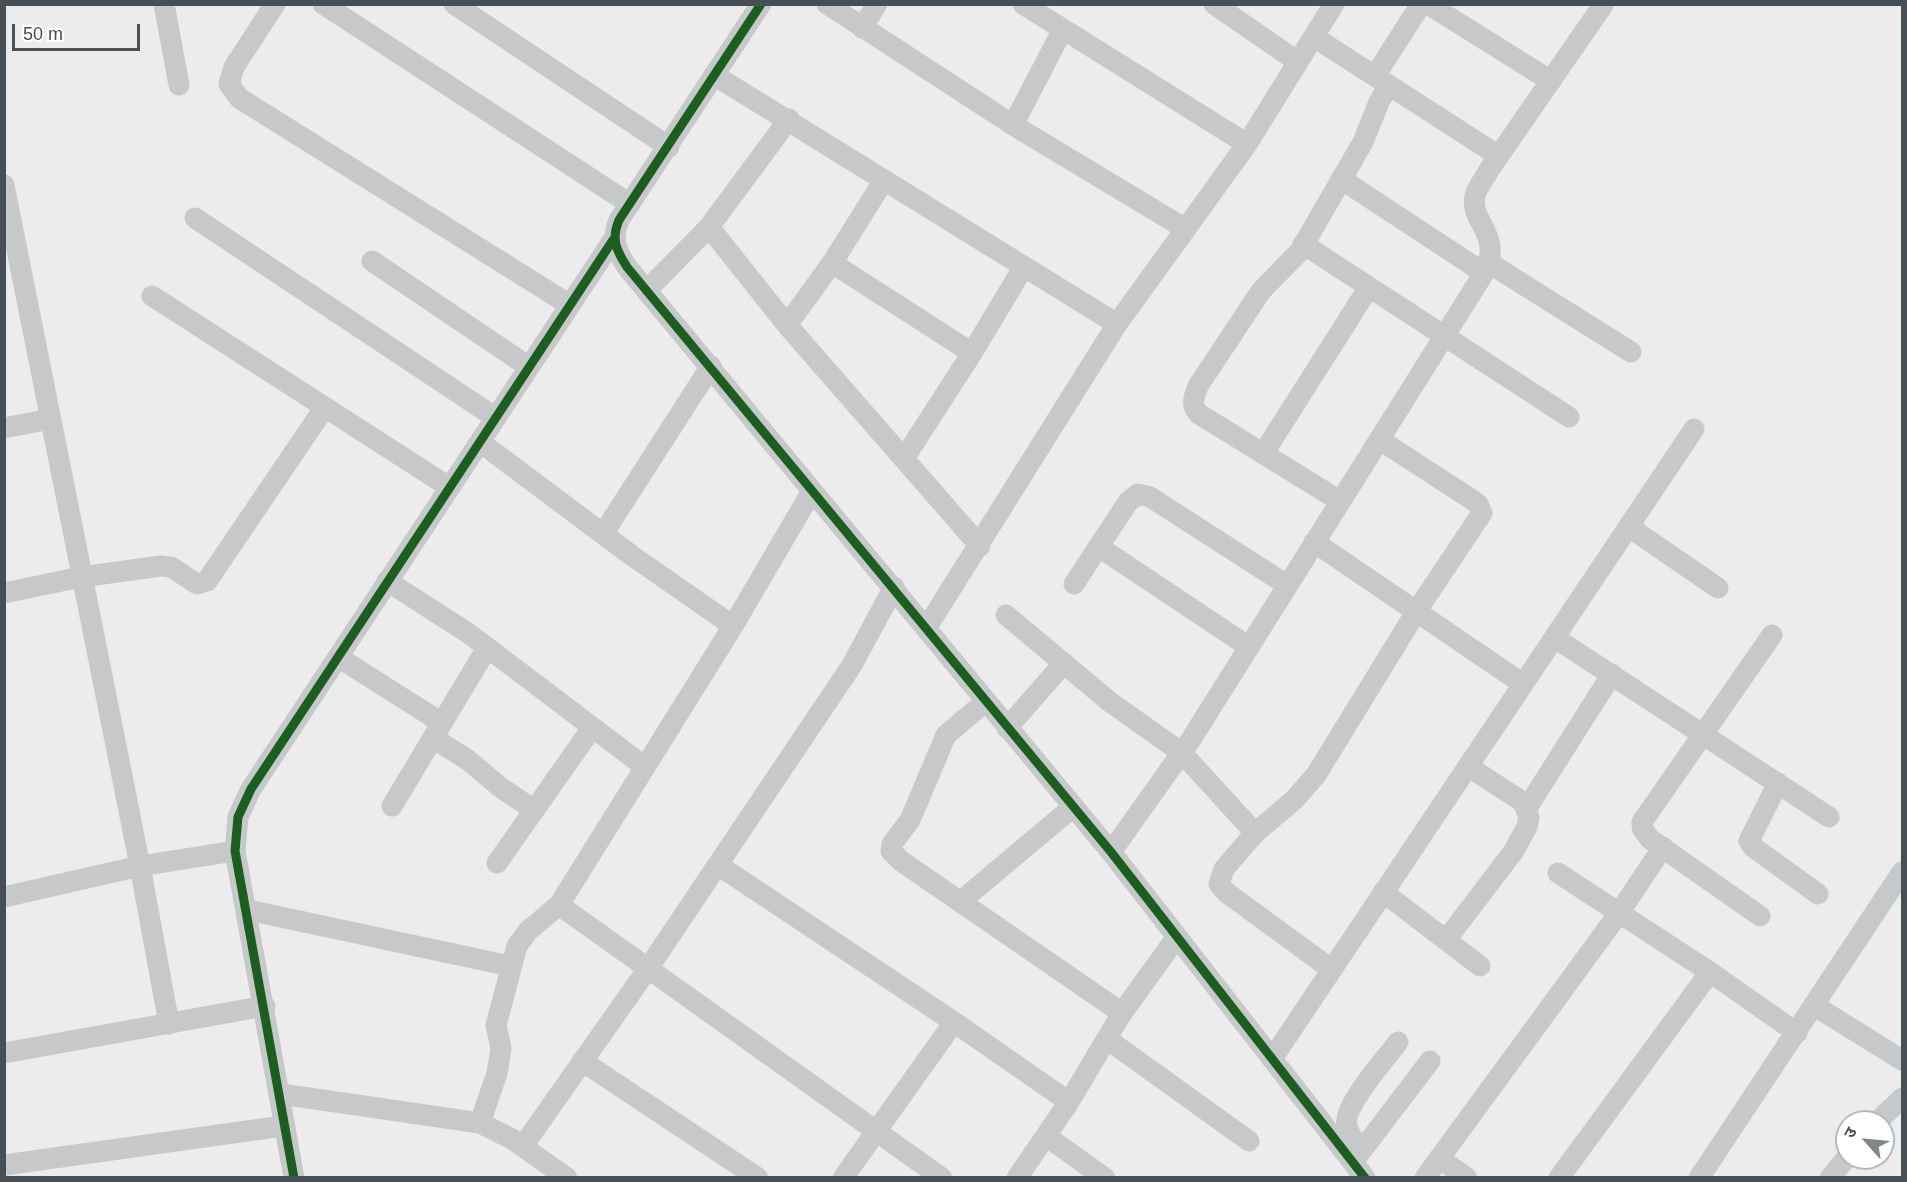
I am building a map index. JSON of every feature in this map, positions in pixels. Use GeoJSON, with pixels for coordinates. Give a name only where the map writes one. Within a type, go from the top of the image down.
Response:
{"type":"FeatureCollection","features":[{"type":"Feature","properties":{"kind":"street"},"geometry":{"type":"LineString","coordinates":[[164,4],[179,84]]}},
{"type":"Feature","properties":{"kind":"street"},"geometry":{"type":"LineString","coordinates":[[275,4],[234,67],[229,84],[239,98],[570,305]]}},
{"type":"Feature","properties":{"kind":"street"},"geometry":{"type":"LineString","coordinates":[[323,4],[630,204]]}},
{"type":"Feature","properties":{"kind":"street"},"geometry":{"type":"LineString","coordinates":[[454,4],[669,147]]}},
{"type":"Feature","properties":{"kind":"street"},"geometry":{"type":"LineString","coordinates":[[294,1178],[283,1126],[280,1094],[248,910],[235,851],[238,817],[250,789],[613,240],[619,220],[761,4]]}},
{"type":"Feature","properties":{"kind":"street"},"geometry":{"type":"LineString","coordinates":[[827,4],[1013,125],[1184,228]]}},
{"type":"Feature","properties":{"kind":"street"},"geometry":{"type":"LineString","coordinates":[[862,28],[877,4]]}},
{"type":"Feature","properties":{"kind":"street"},"geometry":{"type":"LineString","coordinates":[[1023,4],[1246,144]]}},
{"type":"Feature","properties":{"kind":"street"},"geometry":{"type":"LineString","coordinates":[[1214,4],[1298,62]]}},
{"type":"Feature","properties":{"kind":"street"},"geometry":{"type":"LineString","coordinates":[[927,627],[980,546],[1117,324],[1246,144],[1334,4]]}},
{"type":"Feature","properties":{"kind":"street"},"geometry":{"type":"LineString","coordinates":[[1341,501],[1199,414],[1195,410],[1194,397],[1198,386],[1261,291],[1294,258],[1304,244],[1363,142],[1378,102],[1382,81],[1421,4]]}},
{"type":"Feature","properties":{"kind":"street"},"geometry":{"type":"LineString","coordinates":[[1428,4],[1551,81]]}},
{"type":"Feature","properties":{"kind":"street"},"geometry":{"type":"LineString","coordinates":[[1111,852],[1182,753],[1487,268],[1491,243],[1476,206],[1475,196],[1499,156],[1603,5]]}},
{"type":"Feature","properties":{"kind":"street"},"geometry":{"type":"LineString","coordinates":[[1013,125],[1062,30]]}},
{"type":"Feature","properties":{"kind":"street"},"geometry":{"type":"LineString","coordinates":[[1314,37],[1499,156]]}},
{"type":"Feature","properties":{"kind":"street"},"geometry":{"type":"LineString","coordinates":[[714,75],[789,119],[1023,268],[1117,324]]}},
{"type":"Feature","properties":{"kind":"street"},"geometry":{"type":"LineString","coordinates":[[648,290],[709,227],[789,119]]}},
{"type":"Feature","properties":{"kind":"street"},"geometry":{"type":"LineString","coordinates":[[1341,179],[1631,352]]}},
{"type":"Feature","properties":{"kind":"street"},"geometry":{"type":"LineString","coordinates":[[787,325],[832,263],[884,180]]}},
{"type":"Feature","properties":{"kind":"street"},"geometry":{"type":"LineString","coordinates":[[4,185],[140,866],[169,1024]]}},
{"type":"Feature","properties":{"kind":"street"},"geometry":{"type":"LineString","coordinates":[[195,219],[496,418]]}},
{"type":"Feature","properties":{"kind":"street"},"geometry":{"type":"LineString","coordinates":[[709,227],[787,325],[980,546]]}},
{"type":"Feature","properties":{"kind":"street"},"geometry":{"type":"LineString","coordinates":[[613,240],[627,267],[1111,852],[1272,1059],[1360,1164]]}},
{"type":"Feature","properties":{"kind":"street"},"geometry":{"type":"LineString","coordinates":[[1304,244],[1569,417]]}},
{"type":"Feature","properties":{"kind":"street"},"geometry":{"type":"LineString","coordinates":[[372,261],[529,368]]}},
{"type":"Feature","properties":{"kind":"street"},"geometry":{"type":"LineString","coordinates":[[832,263],[972,353]]}},
{"type":"Feature","properties":{"kind":"street"},"geometry":{"type":"LineString","coordinates":[[904,457],[972,353],[1023,268]]}},
{"type":"Feature","properties":{"kind":"street"},"geometry":{"type":"LineString","coordinates":[[1263,454],[1369,287]]}},
{"type":"Feature","properties":{"kind":"street"},"geometry":{"type":"LineString","coordinates":[[152,296],[449,488]]}},
{"type":"Feature","properties":{"kind":"street"},"geometry":{"type":"LineString","coordinates":[[603,534],[711,366]]}},
{"type":"Feature","properties":{"kind":"street"},"geometry":{"type":"LineString","coordinates":[[4,593],[81,577],[161,566],[171,567],[196,584],[207,581],[325,407]]}},
{"type":"Feature","properties":{"kind":"street"},"geometry":{"type":"LineString","coordinates":[[4,428],[50,418]]}},
{"type":"Feature","properties":{"kind":"street"},"geometry":{"type":"LineString","coordinates":[[1272,1059],[1694,429]]}},
{"type":"Feature","properties":{"kind":"street"},"geometry":{"type":"LineString","coordinates":[[1331,969],[1221,887],[1219,879],[1224,869],[1255,833],[1294,801],[1316,775],[1416,612],[1482,513],[1471,499],[1380,440]]}},
{"type":"Feature","properties":{"kind":"street"},"geometry":{"type":"LineString","coordinates":[[480,442],[603,534],[733,626]]}},
{"type":"Feature","properties":{"kind":"street"},"geometry":{"type":"LineString","coordinates":[[480,1123],[497,1073],[501,1048],[496,1025],[510,966],[522,938],[560,905],[733,626],[812,491]]}},
{"type":"Feature","properties":{"kind":"street"},"geometry":{"type":"LineString","coordinates":[[1074,585],[1133,496],[1144,495],[1287,585]]}},
{"type":"Feature","properties":{"kind":"street"},"geometry":{"type":"LineString","coordinates":[[1629,527],[1718,588]]}},
{"type":"Feature","properties":{"kind":"street"},"geometry":{"type":"LineString","coordinates":[[1314,542],[1523,684]]}},
{"type":"Feature","properties":{"kind":"street"},"geometry":{"type":"LineString","coordinates":[[1098,547],[1249,647]]}},
{"type":"Feature","properties":{"kind":"street"},"geometry":{"type":"LineString","coordinates":[[387,581],[487,648],[645,767]]}},
{"type":"Feature","properties":{"kind":"street"},"geometry":{"type":"LineString","coordinates":[[523,1146],[649,967],[852,665],[894,587]]}},
{"type":"Feature","properties":{"kind":"street"},"geometry":{"type":"LineString","coordinates":[[1006,615],[1129,717],[1182,753],[1255,833]]}},
{"type":"Feature","properties":{"kind":"street"},"geometry":{"type":"LineString","coordinates":[[1760,916],[1645,835],[1642,822],[1772,635]]}},
{"type":"Feature","properties":{"kind":"street"},"geometry":{"type":"LineString","coordinates":[[1555,638],[1829,817]]}},
{"type":"Feature","properties":{"kind":"street"},"geometry":{"type":"LineString","coordinates":[[392,806],[487,648]]}},
{"type":"Feature","properties":{"kind":"street"},"geometry":{"type":"LineString","coordinates":[[338,657],[437,731],[500,787],[534,810]]}},
{"type":"Feature","properties":{"kind":"street"},"geometry":{"type":"LineString","coordinates":[[1007,728],[1064,663]]}},
{"type":"Feature","properties":{"kind":"street"},"geometry":{"type":"LineString","coordinates":[[1446,940],[1522,838],[1527,827],[1527,808],[1612,674]]}},
{"type":"Feature","properties":{"kind":"street"},"geometry":{"type":"LineString","coordinates":[[985,702],[946,735],[910,820],[891,848],[893,855],[1122,1013]]}},
{"type":"Feature","properties":{"kind":"street"},"geometry":{"type":"LineString","coordinates":[[497,863],[592,728]]}},
{"type":"Feature","properties":{"kind":"street"},"geometry":{"type":"LineString","coordinates":[[1469,766],[1515,796],[1527,808]]}},
{"type":"Feature","properties":{"kind":"street"},"geometry":{"type":"LineString","coordinates":[[1778,783],[1749,841],[1753,847],[1818,894]]}},
{"type":"Feature","properties":{"kind":"street"},"geometry":{"type":"LineString","coordinates":[[962,901],[1073,807]]}},
{"type":"Feature","properties":{"kind":"street"},"geometry":{"type":"LineString","coordinates":[[1425,1178],[1619,913],[1662,847]]}},
{"type":"Feature","properties":{"kind":"street"},"geometry":{"type":"LineString","coordinates":[[4,897],[140,866],[235,851]]}},
{"type":"Feature","properties":{"kind":"street"},"geometry":{"type":"LineString","coordinates":[[718,865],[954,1022],[1069,1102]]}},
{"type":"Feature","properties":{"kind":"street"},"geometry":{"type":"LineString","coordinates":[[1699,1178],[1902,872]]}},
{"type":"Feature","properties":{"kind":"street"},"geometry":{"type":"LineString","coordinates":[[1558,873],[1710,972],[1797,1033]]}},
{"type":"Feature","properties":{"kind":"street"},"geometry":{"type":"LineString","coordinates":[[1383,892],[1480,966]]}},
{"type":"Feature","properties":{"kind":"street"},"geometry":{"type":"LineString","coordinates":[[560,905],[942,1178]]}},
{"type":"Feature","properties":{"kind":"street"},"geometry":{"type":"LineString","coordinates":[[248,910],[510,966]]}},
{"type":"Feature","properties":{"kind":"street"},"geometry":{"type":"LineString","coordinates":[[1017,1178],[1069,1102],[1122,1013],[1176,938]]}},
{"type":"Feature","properties":{"kind":"street"},"geometry":{"type":"LineString","coordinates":[[1559,1178],[1710,972]]}},
{"type":"Feature","properties":{"kind":"street"},"geometry":{"type":"LineString","coordinates":[[4,1053],[265,1006]]}},
{"type":"Feature","properties":{"kind":"street"},"geometry":{"type":"LineString","coordinates":[[1815,1006],[1902,1060]]}},
{"type":"Feature","properties":{"kind":"street"},"geometry":{"type":"LineString","coordinates":[[843,1178],[874,1131],[954,1022]]}},
{"type":"Feature","properties":{"kind":"street"},"geometry":{"type":"LineString","coordinates":[[1107,1039],[1249,1141]]}},
{"type":"Feature","properties":{"kind":"street"},"geometry":{"type":"LineString","coordinates":[[1360,1164],[1346,1125],[1347,1115],[1359,1094],[1398,1042]]}},
{"type":"Feature","properties":{"kind":"street"},"geometry":{"type":"LineString","coordinates":[[582,1061],[758,1178]]}},
{"type":"Feature","properties":{"kind":"street"},"geometry":{"type":"LineString","coordinates":[[1360,1164],[1430,1061]]}},
{"type":"Feature","properties":{"kind":"street"},"geometry":{"type":"LineString","coordinates":[[280,1094],[480,1123],[523,1146],[567,1178]]}},
{"type":"Feature","properties":{"kind":"street"},"geometry":{"type":"LineString","coordinates":[[1890,1110],[1902,1098]]}},
{"type":"Feature","properties":{"kind":"street"},"geometry":{"type":"LineString","coordinates":[[4,1165],[283,1126]]}},
{"type":"Feature","properties":{"kind":"street"},"geometry":{"type":"LineString","coordinates":[[1046,1136],[1105,1178]]}},
{"type":"Feature","properties":{"kind":"street"},"geometry":{"type":"LineString","coordinates":[[1440,1158],[1467,1178]]}},
{"type":"Feature","properties":{"kind":"cycle path"},"geometry":{"type":"LineString","coordinates":[[761,4],[619,220],[615,239],[620,255],[627,267],[1111,852],[1365,1178]]}},
{"type":"Feature","properties":{"kind":"cycle path"},"geometry":{"type":"LineString","coordinates":[[294,1178],[235,851],[238,817],[251,789],[613,240]]}}]}
